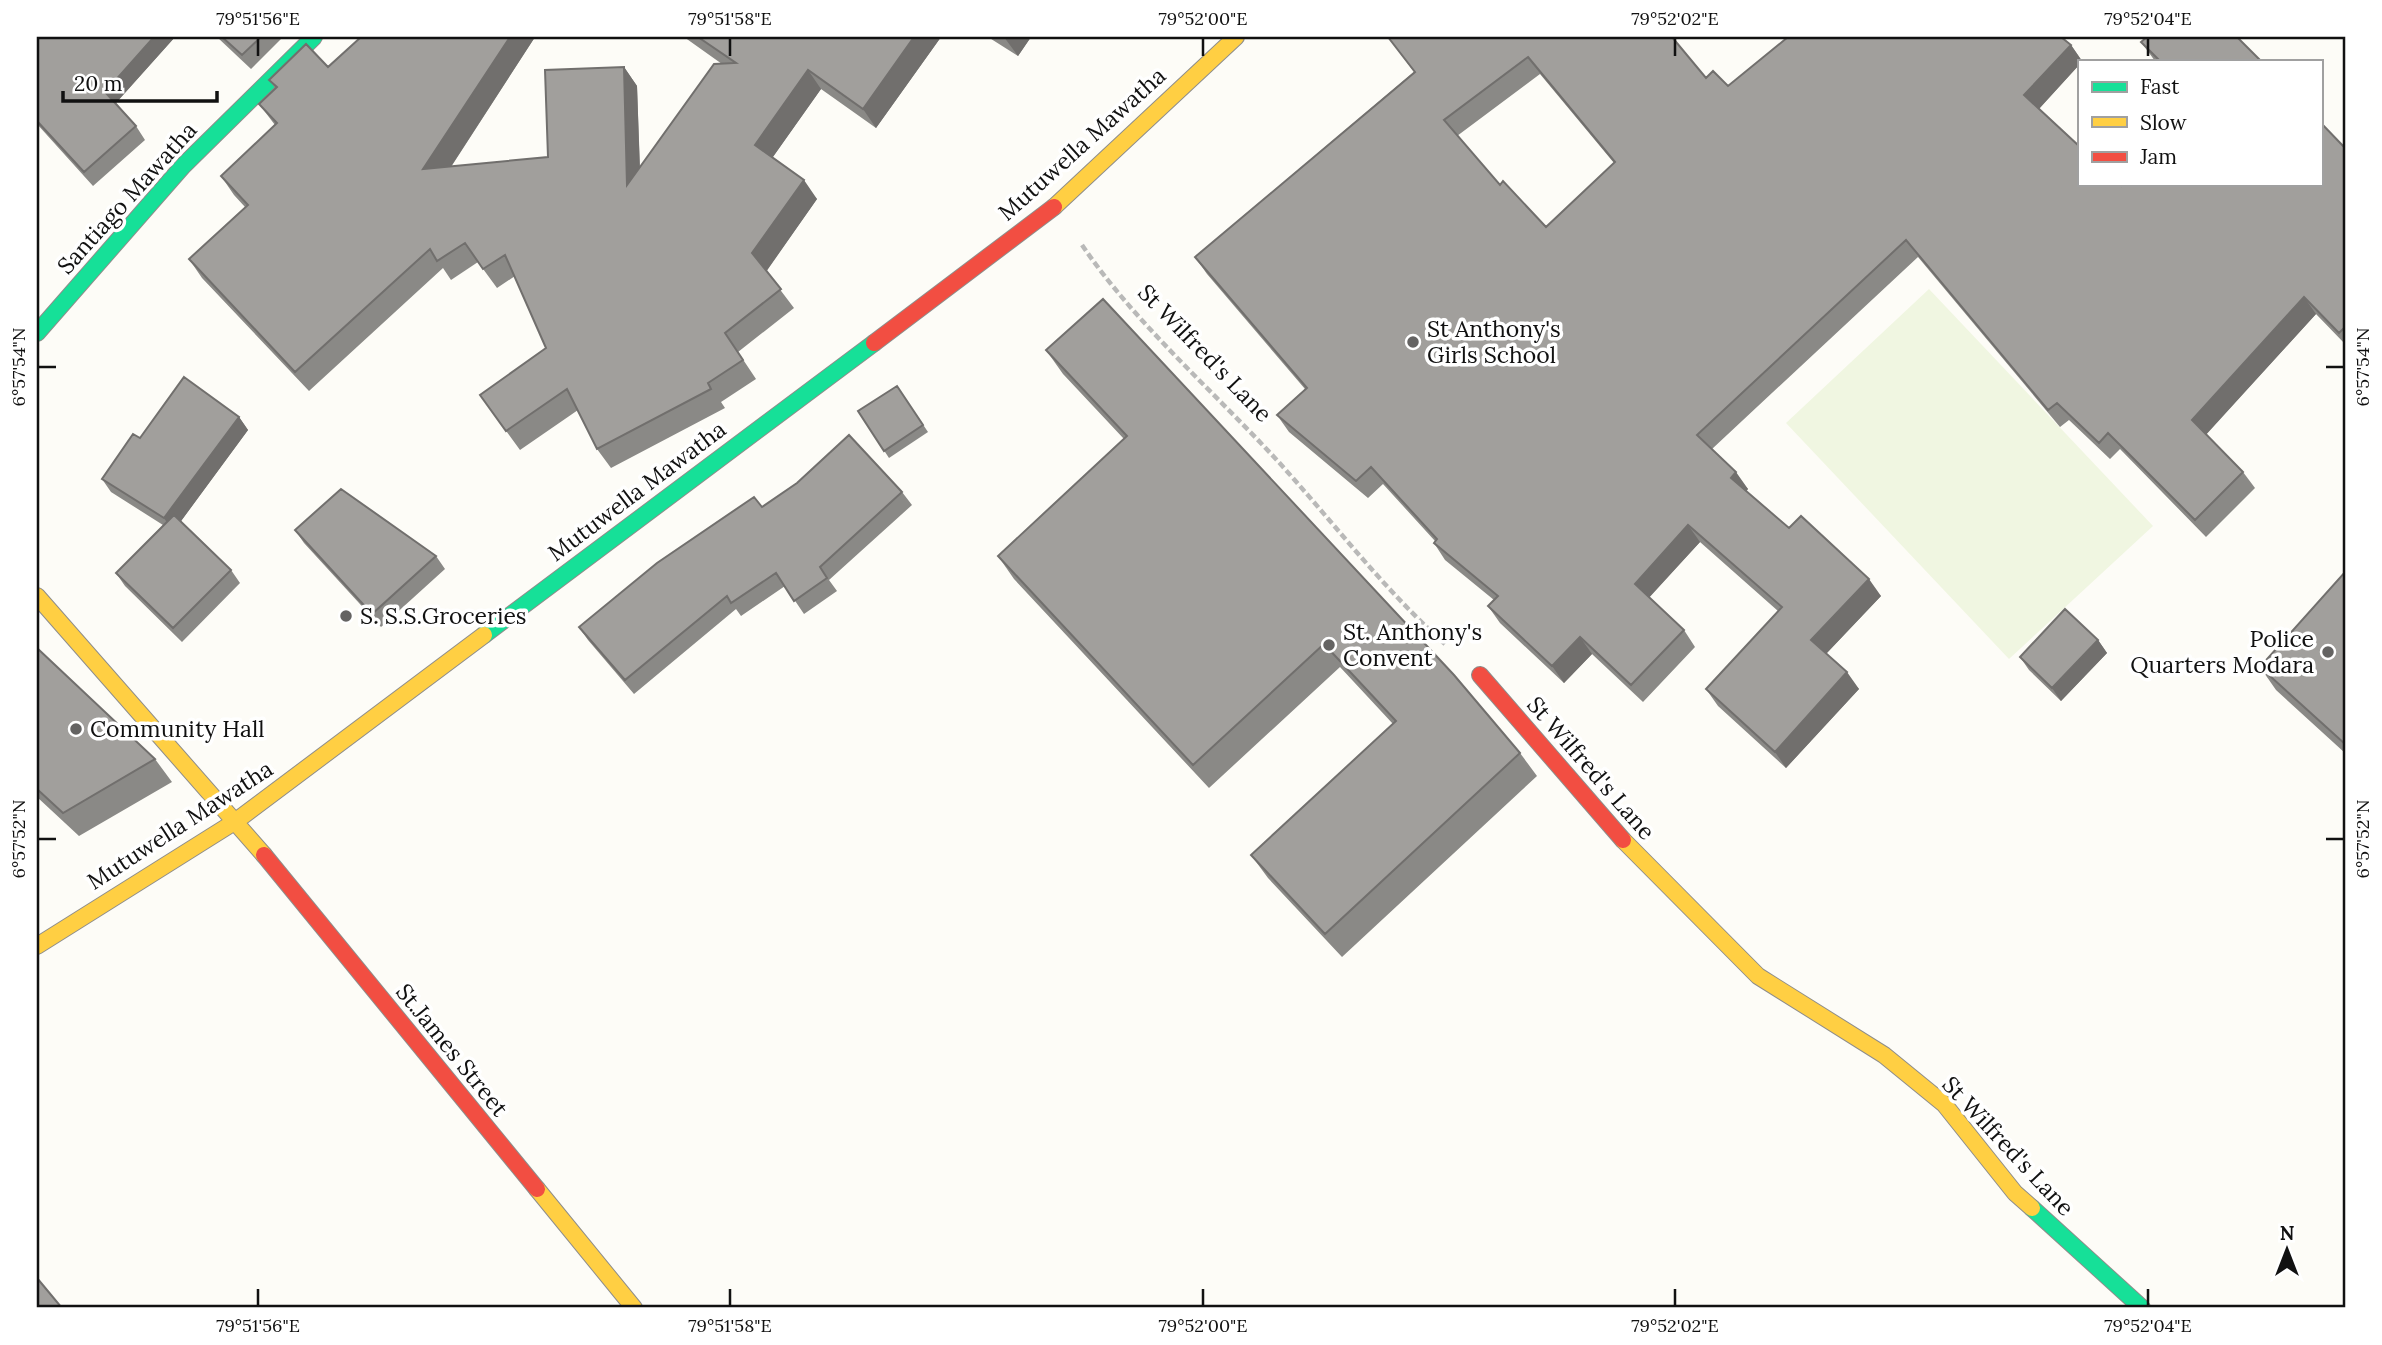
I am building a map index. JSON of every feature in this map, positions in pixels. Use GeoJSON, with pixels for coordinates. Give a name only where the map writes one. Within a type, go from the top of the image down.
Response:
{"type":"FeatureCollection","features":[{"type":"Feature","properties":{"kind":"street","name":"Santiago Mawatha"},"geometry":{"type":"LineString","coordinates":[[37,333],[183,166],[314,37]]}},
{"type":"Feature","properties":{"kind":"street","name":"Mutuwella Mawatha"},"geometry":{"type":"LineString","coordinates":[[37,946],[236,821],[1053,208],[1236,37]]}},
{"type":"Feature","properties":{"kind":"street","name":"St.James Street"},"geometry":{"type":"LineString","coordinates":[[37,596],[236,821],[634,1308]]}},
{"type":"Feature","properties":{"kind":"street","name":"St Wilfred's Lane"},"geometry":{"type":"LineString","coordinates":[[1480,675],[1571,783],[1647,865],[1758,976],[1884,1055],[1944,1104],[2015,1193],[2142,1308]]}},
{"type":"Feature","properties":{"kind":"path","name":"St Wilfred's Lane"},"geometry":{"type":"LineString","coordinates":[[1053,208],[1069,225],[1117,294],[1272,455],[1411,614],[1480,675]]}},
{"type":"Feature","properties":{"kind":"green space"},"geometry":{"type":"Polygon","coordinates":[[[1929,289],[2153,526],[2009,659],[1786,423],[1929,289]]]}},
{"type":"Feature","properties":{"kind":"building"},"geometry":{"type":"Polygon","coordinates":[[[37,37],[154,37],[105,92],[136,126],[84,172],[37,121],[37,37]]]}},
{"type":"Feature","properties":{"kind":"building"},"geometry":{"type":"Polygon","coordinates":[[[222,37],[261,37],[242,55],[222,37]]]}},
{"type":"Feature","properties":{"kind":"building"},"geometry":{"type":"Polygon","coordinates":[[[361,37],[510,37],[423,169],[548,157],[545,70],[624,67],[627,185],[714,64],[736,63],[698,37],[914,37],[863,109],[808,70],[755,145],[804,180],[752,253],[781,289],[725,333],[743,360],[708,383],[711,389],[597,449],[567,389],[506,431],[480,395],[546,348],[505,255],[483,269],[465,243],[437,261],[430,249],[295,372],[189,259],[248,205],[221,176],[277,123],[259,104],[277,87],[269,80],[306,44],[328,67],[361,37]]]}},
{"type":"Feature","properties":{"kind":"building"},"geometry":{"type":"Polygon","coordinates":[[[1388,37],[1672,37],[1706,78],[1713,71],[1728,86],[1788,37],[2061,37],[2071,45],[2024,95],[2078,145],[2078,186],[2322,186],[2322,124],[2345,148],[2345,327],[2339,333],[2304,297],[2192,420],[2243,472],[2195,520],[2108,433],[2099,443],[2057,403],[2048,410],[1906,240],[1697,435],[1736,472],[1731,478],[1789,528],[1801,516],[1869,579],[1811,640],[1847,672],[1775,752],[1706,689],[1782,607],[1688,525],[1635,584],[1684,630],[1631,685],[1580,637],[1552,666],[1488,606],[1498,596],[1434,543],[1437,539],[1371,467],[1356,481],[1277,415],[1307,388],[1195,257],[1415,72],[1388,37]],[[1528,57],[1444,120],[1500,185],[1503,181],[1546,227],[1615,162],[1528,57]]]}},
{"type":"Feature","properties":{"kind":"building"},"geometry":{"type":"Polygon","coordinates":[[[2147,37],[2237,37],[2260,60],[2159,60],[2141,42],[2147,37]]]}},
{"type":"Feature","properties":{"kind":"building","name":"St. Anthony's Convent"},"geometry":{"type":"Polygon","coordinates":[[[1103,299],[1454,675],[1520,753],[1325,934],[1251,855],[1396,721],[1324,644],[1193,765],[998,556],[1127,436],[1046,350],[1103,299]]]}},
{"type":"Feature","properties":{"kind":"building"},"geometry":{"type":"Polygon","coordinates":[[[184,377],[239,417],[164,518],[102,479],[133,434],[140,438],[184,377]]]}},
{"type":"Feature","properties":{"kind":"building"},"geometry":{"type":"Polygon","coordinates":[[[897,386],[923,425],[884,451],[858,411],[897,386]]]}},
{"type":"Feature","properties":{"kind":"building"},"geometry":{"type":"Polygon","coordinates":[[[849,435],[902,492],[820,567],[827,578],[794,601],[776,573],[731,603],[727,596],[625,680],[579,627],[657,563],[754,497],[762,507],[797,483],[849,435]]]}},
{"type":"Feature","properties":{"kind":"building"},"geometry":{"type":"Polygon","coordinates":[[[341,489],[436,556],[372,614],[295,530],[341,489]]]}},
{"type":"Feature","properties":{"kind":"building"},"geometry":{"type":"Polygon","coordinates":[[[174,515],[231,570],[173,628],[116,573],[174,515]]]}},
{"type":"Feature","properties":{"kind":"building"},"geometry":{"type":"Polygon","coordinates":[[[2345,572],[2345,744],[2260,667],[2345,572]]]}},
{"type":"Feature","properties":{"kind":"building"},"geometry":{"type":"Polygon","coordinates":[[[2065,609],[2098,640],[2052,688],[2020,657],[2065,609]]]}},
{"type":"Feature","properties":{"kind":"building","name":"Community Hall"},"geometry":{"type":"Polygon","coordinates":[[[37,648],[155,759],[63,813],[37,789],[37,648]]]}},
{"type":"Feature","properties":{"kind":"building"},"geometry":{"type":"Polygon","coordinates":[[[37,1278],[62,1308],[37,1308],[37,1278]]]}},
{"type":"Feature","properties":{"kind":"traffic: fast"},"geometry":{"type":"LineString","coordinates":[[37,333],[183,166],[314,37]]}},
{"type":"Feature","properties":{"kind":"traffic: fast"},"geometry":{"type":"LineString","coordinates":[[484,635],[874,343]]}},
{"type":"Feature","properties":{"kind":"traffic: fast"},"geometry":{"type":"LineString","coordinates":[[2032,1208],[2142,1308]]}},
{"type":"Feature","properties":{"kind":"traffic: slow"},"geometry":{"type":"LineString","coordinates":[[1054,207],[1236,37]]}},
{"type":"Feature","properties":{"kind":"traffic: slow"},"geometry":{"type":"LineString","coordinates":[[37,596],[264,855]]}},
{"type":"Feature","properties":{"kind":"traffic: slow"},"geometry":{"type":"LineString","coordinates":[[37,946],[236,821],[484,635]]}},
{"type":"Feature","properties":{"kind":"traffic: slow"},"geometry":{"type":"LineString","coordinates":[[1623,840],[1758,976],[1884,1055],[1944,1104],[2015,1193],[2032,1208]]}},
{"type":"Feature","properties":{"kind":"traffic: slow"},"geometry":{"type":"LineString","coordinates":[[537,1189],[634,1308]]}},
{"type":"Feature","properties":{"kind":"traffic: jam"},"geometry":{"type":"LineString","coordinates":[[874,343],[1054,207]]}},
{"type":"Feature","properties":{"kind":"traffic: jam"},"geometry":{"type":"LineString","coordinates":[[1480,675],[1623,840]]}},
{"type":"Feature","properties":{"kind":"traffic: jam"},"geometry":{"type":"LineString","coordinates":[[264,855],[537,1189]]}},
{"type":"Feature","properties":{"kind":"place","name":"St Anthony's Girls School"},"geometry":{"type":"Point","coordinates":[1413,342]}},
{"type":"Feature","properties":{"kind":"place","name":"S. S.S.Groceries"},"geometry":{"type":"Point","coordinates":[346,616]}},
{"type":"Feature","properties":{"kind":"place","name":"St. Anthony's Convent"},"geometry":{"type":"Point","coordinates":[1329,645]}},
{"type":"Feature","properties":{"kind":"place","name":"Police Quarters Modara"},"geometry":{"type":"Point","coordinates":[2328,652]}},
{"type":"Feature","properties":{"kind":"place","name":"Community Hall"},"geometry":{"type":"Point","coordinates":[76,729]}}]}
